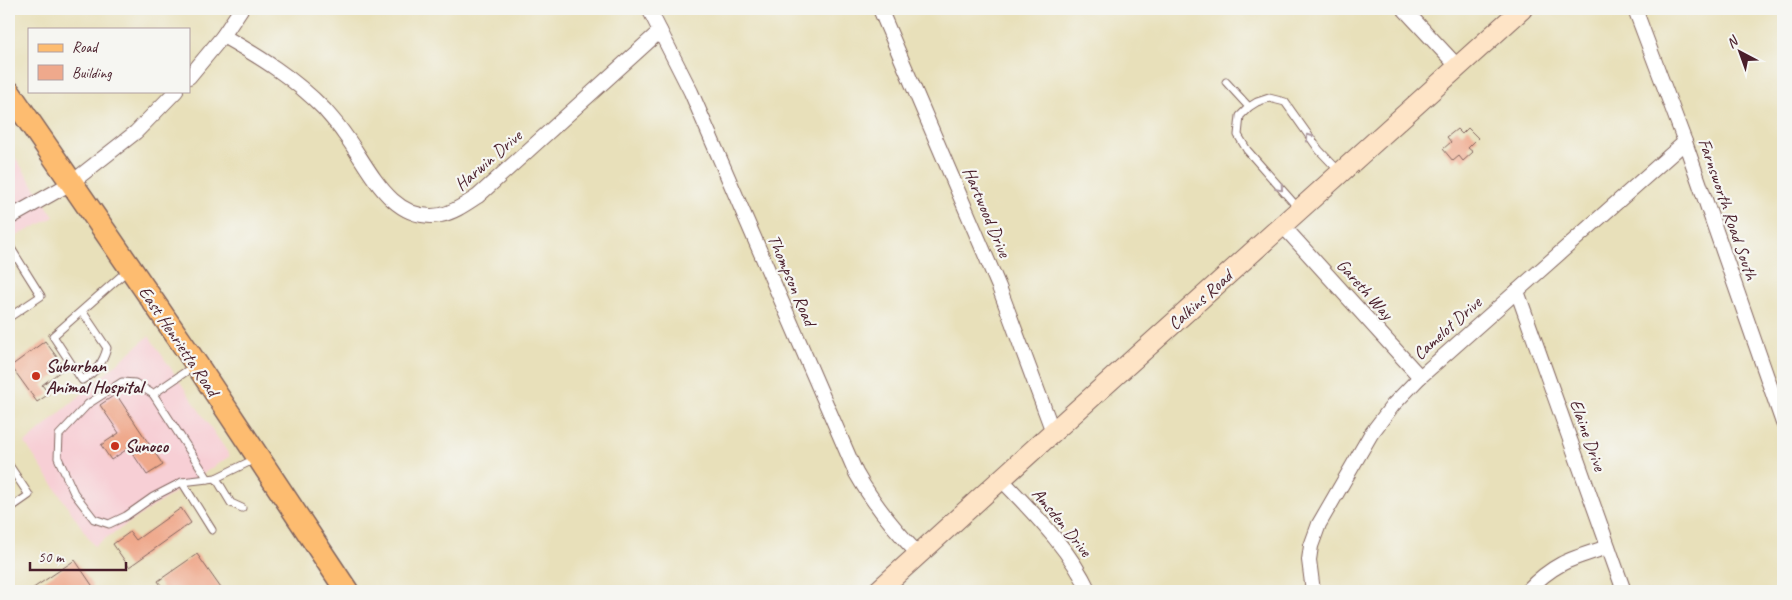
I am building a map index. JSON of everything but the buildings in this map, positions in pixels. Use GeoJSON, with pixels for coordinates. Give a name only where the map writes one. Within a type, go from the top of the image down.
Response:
{"type":"FeatureCollection","features":[{"type":"Feature","properties":{"kind":"main road","name":"Calkins Road"},"geometry":{"type":"LineString","coordinates":[[878,591],[1522,9]]}},
{"type":"Feature","properties":{"kind":"main road","name":"East Henrietta Road"},"geometry":{"type":"LineString","coordinates":[[9,92],[196,364],[347,591]]}},
{"type":"Feature","properties":{"kind":"street"},"geometry":{"type":"LineString","coordinates":[[190,76],[223,36],[241,9]]}},
{"type":"Feature","properties":{"kind":"street","name":"Thompson Road"},"geometry":{"type":"LineString","coordinates":[[649,9],[691,92],[856,473],[878,509],[892,527],[919,555]]}},
{"type":"Feature","properties":{"kind":"street","name":"Hartwood Drive"},"geometry":{"type":"LineString","coordinates":[[880,9],[998,287],[1053,432]]}},
{"type":"Feature","properties":{"kind":"street"},"geometry":{"type":"LineString","coordinates":[[1404,9],[1458,67]]}},
{"type":"Feature","properties":{"kind":"street","name":"Farnsworth Road South"},"geometry":{"type":"LineString","coordinates":[[1635,9],[1685,142],[1783,423]]}},
{"type":"Feature","properties":{"kind":"street","name":"Harwin Drive"},"geometry":{"type":"LineString","coordinates":[[223,36],[263,58],[298,84],[324,109],[346,135],[380,186],[393,201],[408,210],[424,215],[441,215],[458,209],[478,196],[660,31]]}},
{"type":"Feature","properties":{"kind":"street"},"geometry":{"type":"LineString","coordinates":[[9,218],[71,183],[136,132],[175,92]]}},
{"type":"Feature","properties":{"kind":"street","name":"Camelot Drive"},"geometry":{"type":"LineString","coordinates":[[1314,591],[1309,560],[1311,546],[1319,524],[1371,434],[1393,404],[1420,377],[1685,142]]}},
{"type":"Feature","properties":{"kind":"street","name":"Gareth Way"},"geometry":{"type":"LineString","coordinates":[[1282,226],[1420,377]]}},
{"type":"Feature","properties":{"kind":"street","name":"Elaine Drive"},"geometry":{"type":"LineString","coordinates":[[1517,291],[1624,591]]}},
{"type":"Feature","properties":{"kind":"street","name":"Amsden Drive"},"geometry":{"type":"LineString","coordinates":[[1002,480],[1057,541],[1089,591]]}},
{"type":"Feature","properties":{"kind":"street"},"geometry":{"type":"LineString","coordinates":[[1527,591],[1550,570],[1564,562],[1608,547]]}},
{"type":"Feature","properties":{"kind":"lane"},"geometry":{"type":"LineString","coordinates":[[1226,82],[1249,107]]}},
{"type":"Feature","properties":{"kind":"lane"},"geometry":{"type":"LineString","coordinates":[[1300,210],[1247,150],[1238,135],[1240,116],[1249,107],[1269,98],[1285,102],[1319,150],[1341,173]]}},
{"type":"Feature","properties":{"kind":"lane"},"geometry":{"type":"LineString","coordinates":[[9,245],[41,296],[11,316]]}},
{"type":"Feature","properties":{"kind":"lane"},"geometry":{"type":"LineString","coordinates":[[82,311],[107,348],[104,360],[94,373],[82,380],[53,336],[130,269]]}},
{"type":"Feature","properties":{"kind":"lane"},"geometry":{"type":"LineString","coordinates":[[153,394],[196,364]]}},
{"type":"Feature","properties":{"kind":"lane"},"geometry":{"type":"LineString","coordinates":[[208,479],[153,394],[135,383],[122,382],[88,404],[59,435],[58,458],[74,493],[94,519],[109,524],[126,516],[153,497],[182,482],[208,479],[216,478],[257,458]]}},
{"type":"Feature","properties":{"kind":"lane"},"geometry":{"type":"LineString","coordinates":[[9,465],[29,494],[9,509]]}},
{"type":"Feature","properties":{"kind":"lane"},"geometry":{"type":"LineString","coordinates":[[216,478],[231,503],[242,508]]}},
{"type":"Feature","properties":{"kind":"lane"},"geometry":{"type":"LineString","coordinates":[[182,482],[212,530]]}},
{"type":"Feature","properties":{"kind":"shaded area"},"geometry":{"type":"Polygon","coordinates":[[[9,148],[54,217],[9,240],[9,148]]]}},
{"type":"Feature","properties":{"kind":"shaded area"},"geometry":{"type":"Polygon","coordinates":[[[149,336],[230,456],[94,546],[25,443],[149,336]]]}},
{"type":"Feature","properties":{"kind":"place","name":"Suburban Animal Hospital"},"geometry":{"type":"Point","coordinates":[36,376]}},
{"type":"Feature","properties":{"kind":"place","name":"Sunoco"},"geometry":{"type":"Point","coordinates":[115,446]}}]}
